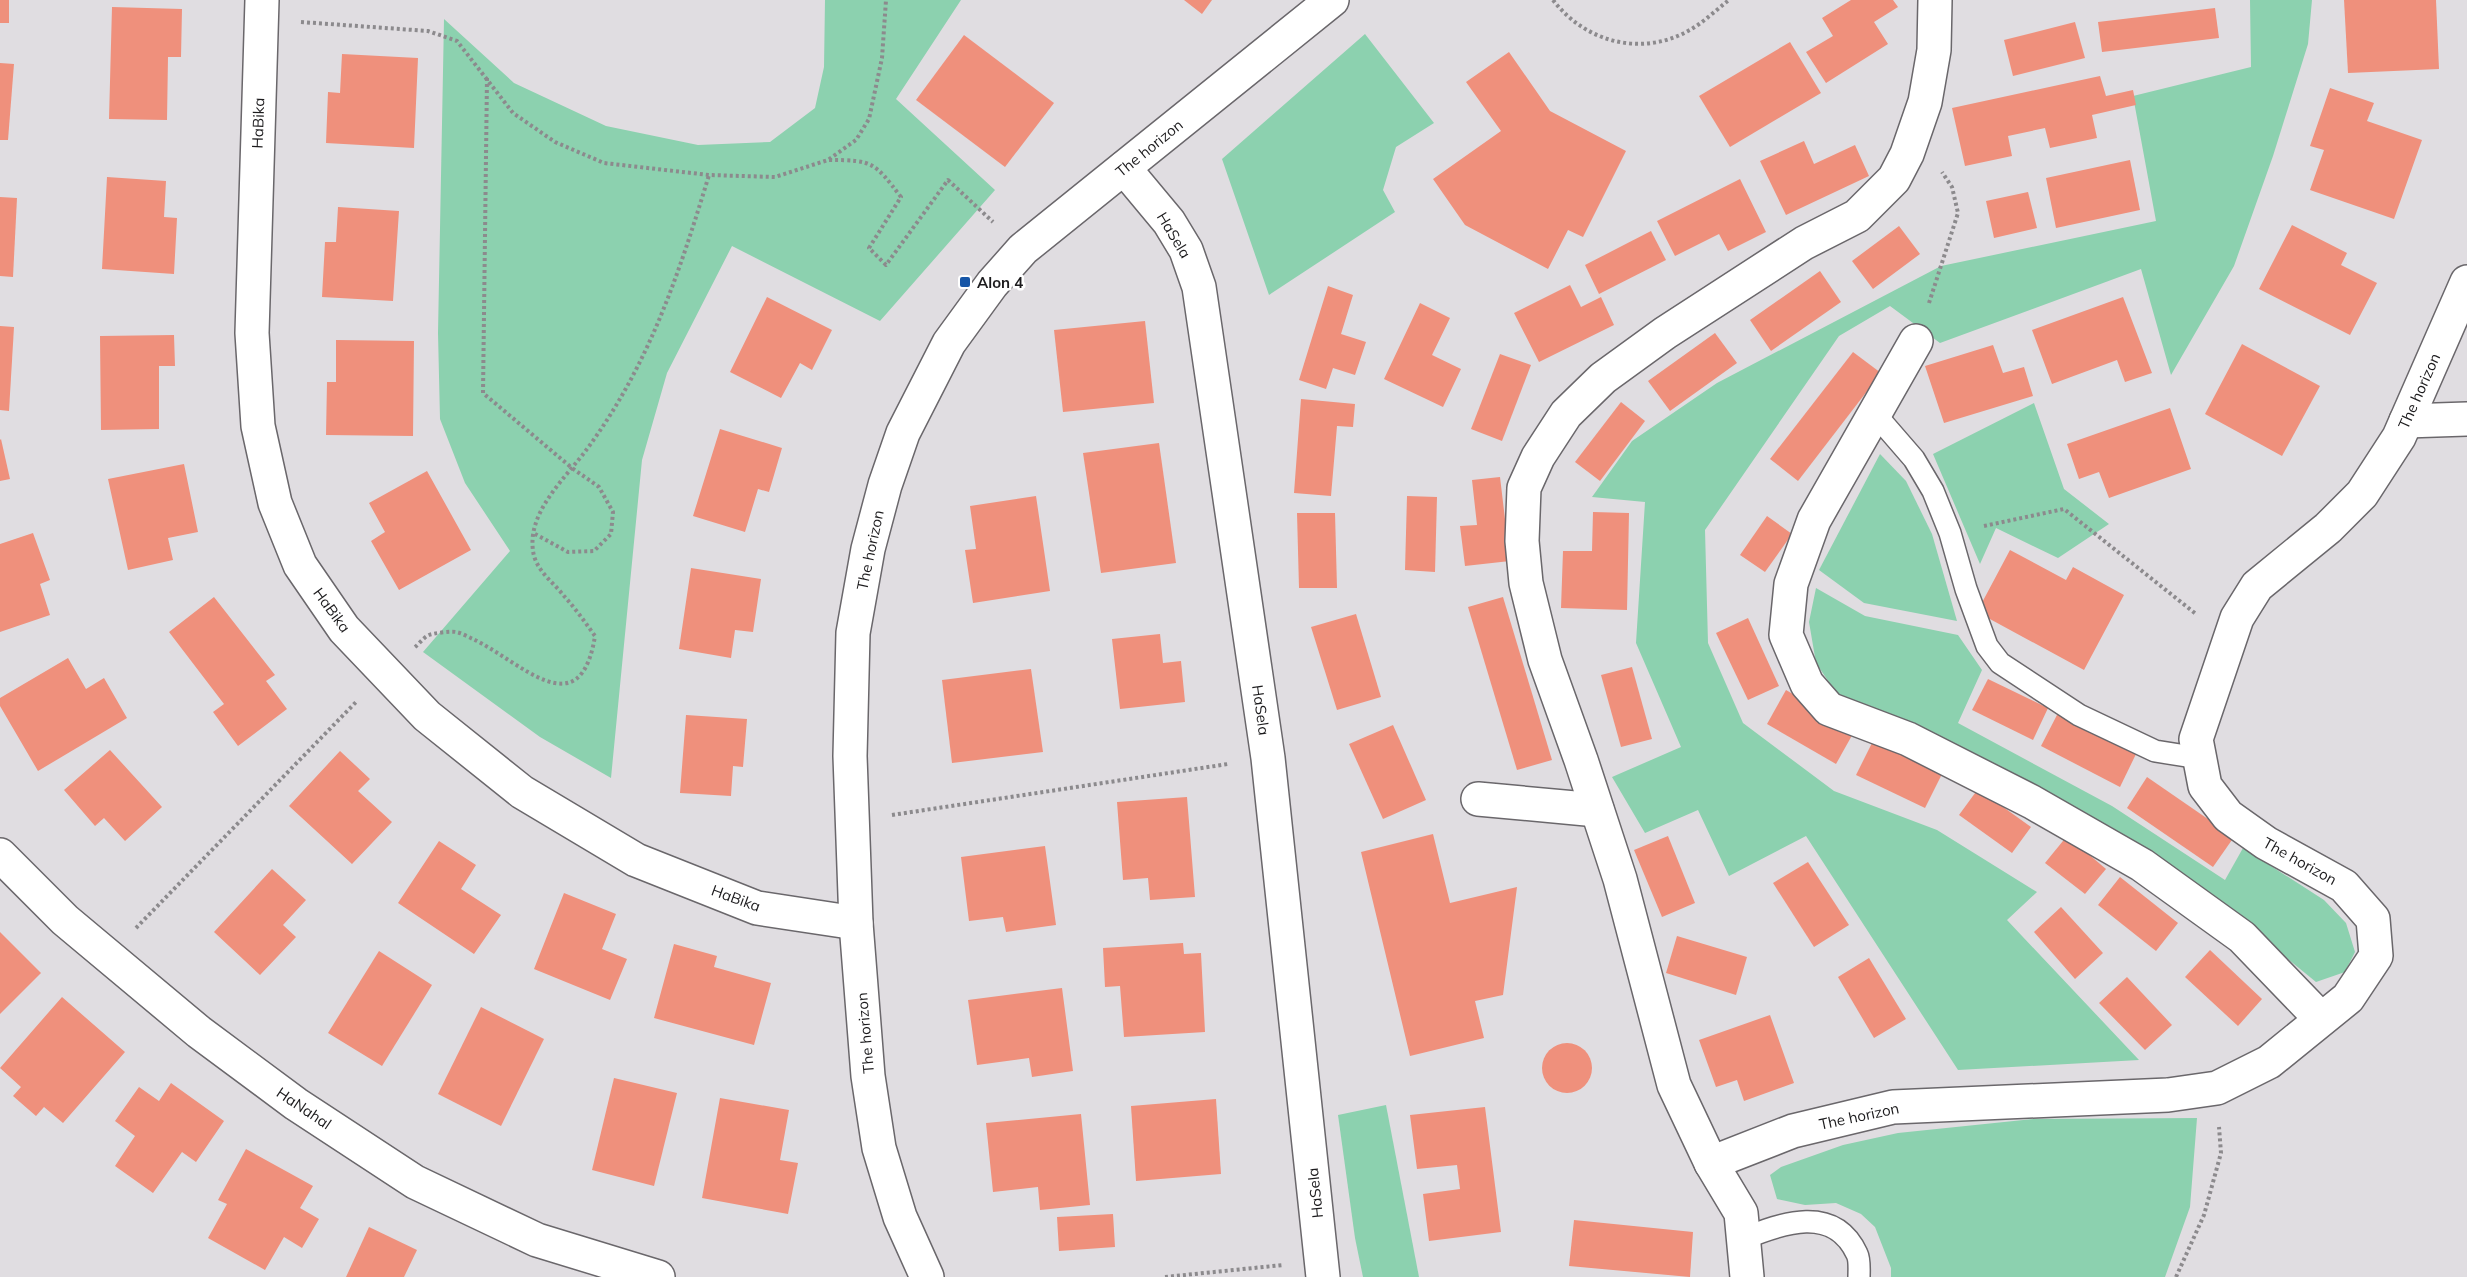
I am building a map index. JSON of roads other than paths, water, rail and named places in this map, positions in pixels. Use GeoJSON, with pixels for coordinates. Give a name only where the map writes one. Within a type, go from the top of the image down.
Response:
{"type":"FeatureCollection","features":[{"type":"Feature","properties":{"kind":"street","name":"The horizon"},"geometry":{"type":"LineString","coordinates":[[927,1277],[900,1217],[879,1148],[868,1076],[856,923],[850,756],[853,633],[868,549],[885,485],[903,433],[950,343],[992,284],[1023,249],[1332,0]]}},
{"type":"Feature","properties":{"kind":"street"},"geometry":{"type":"LineString","coordinates":[[1747,1277],[1741,1213],[1712,1163],[1674,1085],[1620,879],[1545,660],[1526,583],[1522,541],[1524,488],[1538,457],[1566,414],[1603,378],[1665,333],[1804,243],[1857,216],[1894,179],[1907,154],[1925,102],[1934,51],[1935,0]]}},
{"type":"Feature","properties":{"kind":"street","name":"HaBika"},"geometry":{"type":"LineString","coordinates":[[262,10],[252,333],[258,426],[274,503],[300,565],[344,629],[426,716],[522,792],[636,860],[757,908],[856,923]]}},
{"type":"Feature","properties":{"kind":"street","name":"HaSela"},"geometry":{"type":"LineString","coordinates":[[1124,168],[1170,222],[1186,250],[1199,287],[1268,758],[1322,1269]]}},
{"type":"Feature","properties":{"kind":"street","name":"The horizon"},"geometry":{"type":"LineString","coordinates":[[1712,1163],[1793,1131],[1893,1107],[2168,1095],[2217,1088],[2269,1062],[2348,998],[2376,956],[2373,919],[2344,886],[2266,843],[2228,816],[2205,786],[2196,739],[2237,618],[2257,586],[2328,528],[2362,494],[2399,437],[2467,282]]}},
{"type":"Feature","properties":{"kind":"street"},"geometry":{"type":"LineString","coordinates":[[1916,341],[1814,520],[1791,584],[1786,634],[1807,684],[1829,709],[1908,739],[2032,802],[2142,864],[2242,937],[2321,1019]]}},
{"type":"Feature","properties":{"kind":"street"},"geometry":{"type":"LineString","coordinates":[[2406,421],[2467,419]]}},
{"type":"Feature","properties":{"kind":"street"},"geometry":{"type":"LineString","coordinates":[[1478,799],[1597,810]]}},
{"type":"Feature","properties":{"kind":"street","name":"HaNahal"},"geometry":{"type":"LineString","coordinates":[[0,855],[65,920],[199,1032],[296,1104],[415,1182],[537,1240],[658,1277]]}},
{"type":"Feature","properties":{"kind":"lane"},"geometry":{"type":"LineString","coordinates":[[1875,414],[1914,459],[1933,491],[1950,533],[1966,589],[1987,646],[2000,663],[2079,715],[2155,751],[2199,758]]}},
{"type":"Feature","properties":{"kind":"lane"},"geometry":{"type":"LineString","coordinates":[[1743,1239],[1775,1226],[1801,1221],[1829,1224],[1842,1235],[1858,1255],[1859,1277]]}},
{"type":"Feature","properties":{"kind":"place","name":"Alon 4"},"geometry":{"type":"Point","coordinates":[965,282]}}]}
